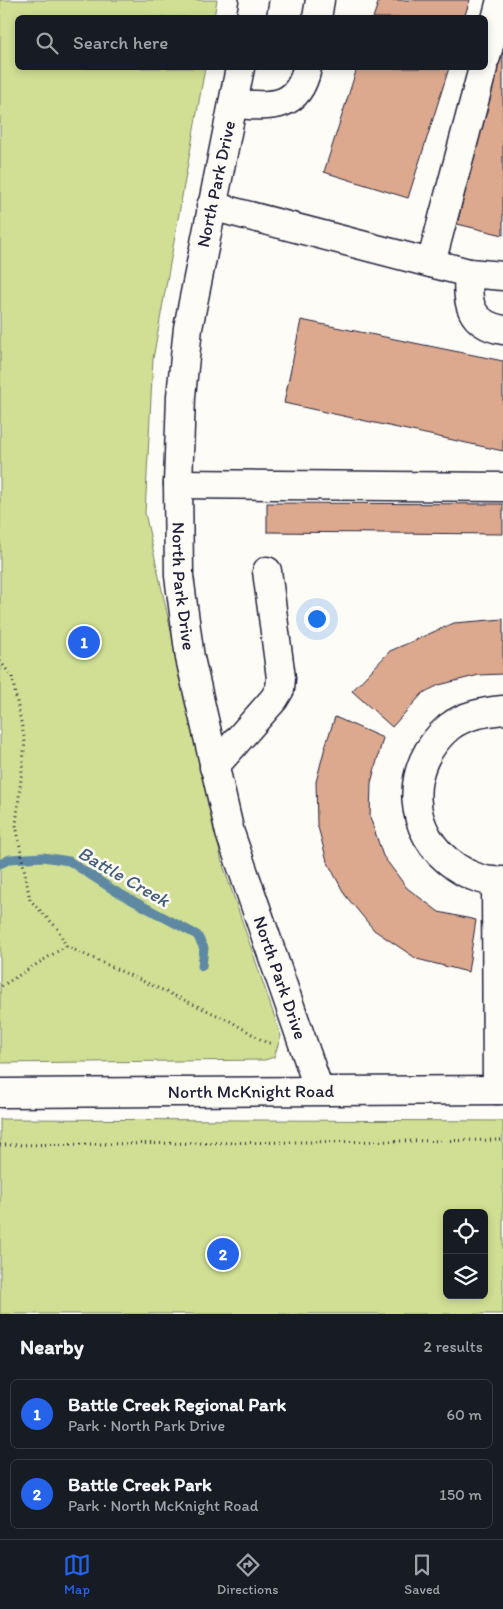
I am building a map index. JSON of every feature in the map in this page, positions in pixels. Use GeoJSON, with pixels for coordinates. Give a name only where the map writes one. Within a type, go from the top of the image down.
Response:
{"type":"FeatureCollection","features":[{"type":"Feature","properties":{"kind":"street"},"geometry":{"type":"LineString","coordinates":[[252,15],[254,0]]}},
{"type":"Feature","properties":{"kind":"street"},"geometry":{"type":"LineString","coordinates":[[318,15],[320,0]]}},
{"type":"Feature","properties":{"kind":"street"},"geometry":{"type":"LineString","coordinates":[[488,49],[501,0]]}},
{"type":"Feature","properties":{"kind":"street","name":"North Park Drive"},"geometry":{"type":"LineString","coordinates":[[240,70],[188,328],[181,396],[178,484],[179,576],[190,658],[230,833],[319,1090]]}},
{"type":"Feature","properties":{"kind":"street"},"geometry":{"type":"LineString","coordinates":[[232,104],[274,106],[292,98],[303,85],[306,70]]}},
{"type":"Feature","properties":{"kind":"street"},"geometry":{"type":"LineString","coordinates":[[431,263],[482,70]]}},
{"type":"Feature","properties":{"kind":"street"},"geometry":{"type":"LineString","coordinates":[[211,206],[469,273],[503,276]]}},
{"type":"Feature","properties":{"kind":"street"},"geometry":{"type":"LineString","coordinates":[[469,273],[467,295],[476,318],[492,328],[503,330]]}},
{"type":"Feature","properties":{"kind":"street"},"geometry":{"type":"LineString","coordinates":[[178,484],[503,488]]}},
{"type":"Feature","properties":{"kind":"street"},"geometry":{"type":"LineString","coordinates":[[214,767],[274,699],[280,689],[281,678],[267,571]]}},
{"type":"Feature","properties":{"kind":"street"},"geometry":{"type":"LineString","coordinates":[[500,1090],[500,882],[468,875],[443,858],[425,834],[416,806],[418,776],[430,748],[450,726],[477,713],[503,710]]}},
{"type":"Feature","properties":{"kind":"street","name":"North McKnight Road"},"geometry":{"type":"LineString","coordinates":[[0,1093],[500,1090]]}},
{"type":"Feature","properties":{"kind":"path"},"geometry":{"type":"LineString","coordinates":[[0,661],[12,678],[25,742],[16,825],[30,900],[58,929],[66,946],[230,1021],[267,1043]]}},
{"type":"Feature","properties":{"kind":"path"},"geometry":{"type":"LineString","coordinates":[[0,987],[66,946]]}},
{"type":"Feature","properties":{"kind":"path"},"geometry":{"type":"LineString","coordinates":[[0,1145],[503,1140]]}},
{"type":"Feature","properties":{"kind":"green space"},"geometry":{"type":"Polygon","coordinates":[[[0,0],[217,0],[214,15],[15,15],[15,70],[205,70],[153,359],[145,513],[222,862],[281,1036],[274,1057],[265,1060],[0,1063],[0,0]]]}},
{"type":"Feature","properties":{"kind":"green space"},"geometry":{"type":"Polygon","coordinates":[[[0,1119],[503,1121],[503,1314],[0,1314],[0,1119]]]}},
{"type":"Feature","properties":{"kind":"building"},"geometry":{"type":"Polygon","coordinates":[[[379,0],[470,0],[465,15],[374,15],[379,0]]]}},
{"type":"Feature","properties":{"kind":"building"},"geometry":{"type":"Polygon","coordinates":[[[503,40],[503,235],[457,224],[503,40]]]}},
{"type":"Feature","properties":{"kind":"building"},"geometry":{"type":"Polygon","coordinates":[[[356,70],[448,70],[408,198],[324,172],[356,70]]]}},
{"type":"Feature","properties":{"kind":"building"},"geometry":{"type":"Polygon","coordinates":[[[301,320],[503,361],[503,451],[284,403],[301,320]]]}},
{"type":"Feature","properties":{"kind":"building"},"geometry":{"type":"Polygon","coordinates":[[[267,503],[503,504],[503,534],[267,532],[267,503]]]}},
{"type":"Feature","properties":{"kind":"building"},"geometry":{"type":"Polygon","coordinates":[[[503,619],[503,674],[479,675],[439,685],[423,693],[392,727],[352,691],[390,651],[454,623],[503,619]]]}},
{"type":"Feature","properties":{"kind":"building"},"geometry":{"type":"Polygon","coordinates":[[[335,717],[383,738],[371,783],[370,817],[383,856],[407,888],[439,912],[476,920],[468,972],[417,959],[374,930],[345,895],[327,861],[317,823],[316,782],[335,717]]]}},
{"type":"Feature","properties":{"kind":"waterway","name":"Battle Creek"},"geometry":{"type":"LineString","coordinates":[[0,864],[10,859],[43,857],[69,861],[115,891],[197,935],[204,948],[202,966]]}},
{"type":"Feature","properties":{"kind":"place","name":"Battle Creek Regional Park"},"geometry":{"type":"Point","coordinates":[84,642]}},
{"type":"Feature","properties":{"kind":"place","name":"Battle Creek Park"},"geometry":{"type":"Point","coordinates":[223,1254]}}]}
